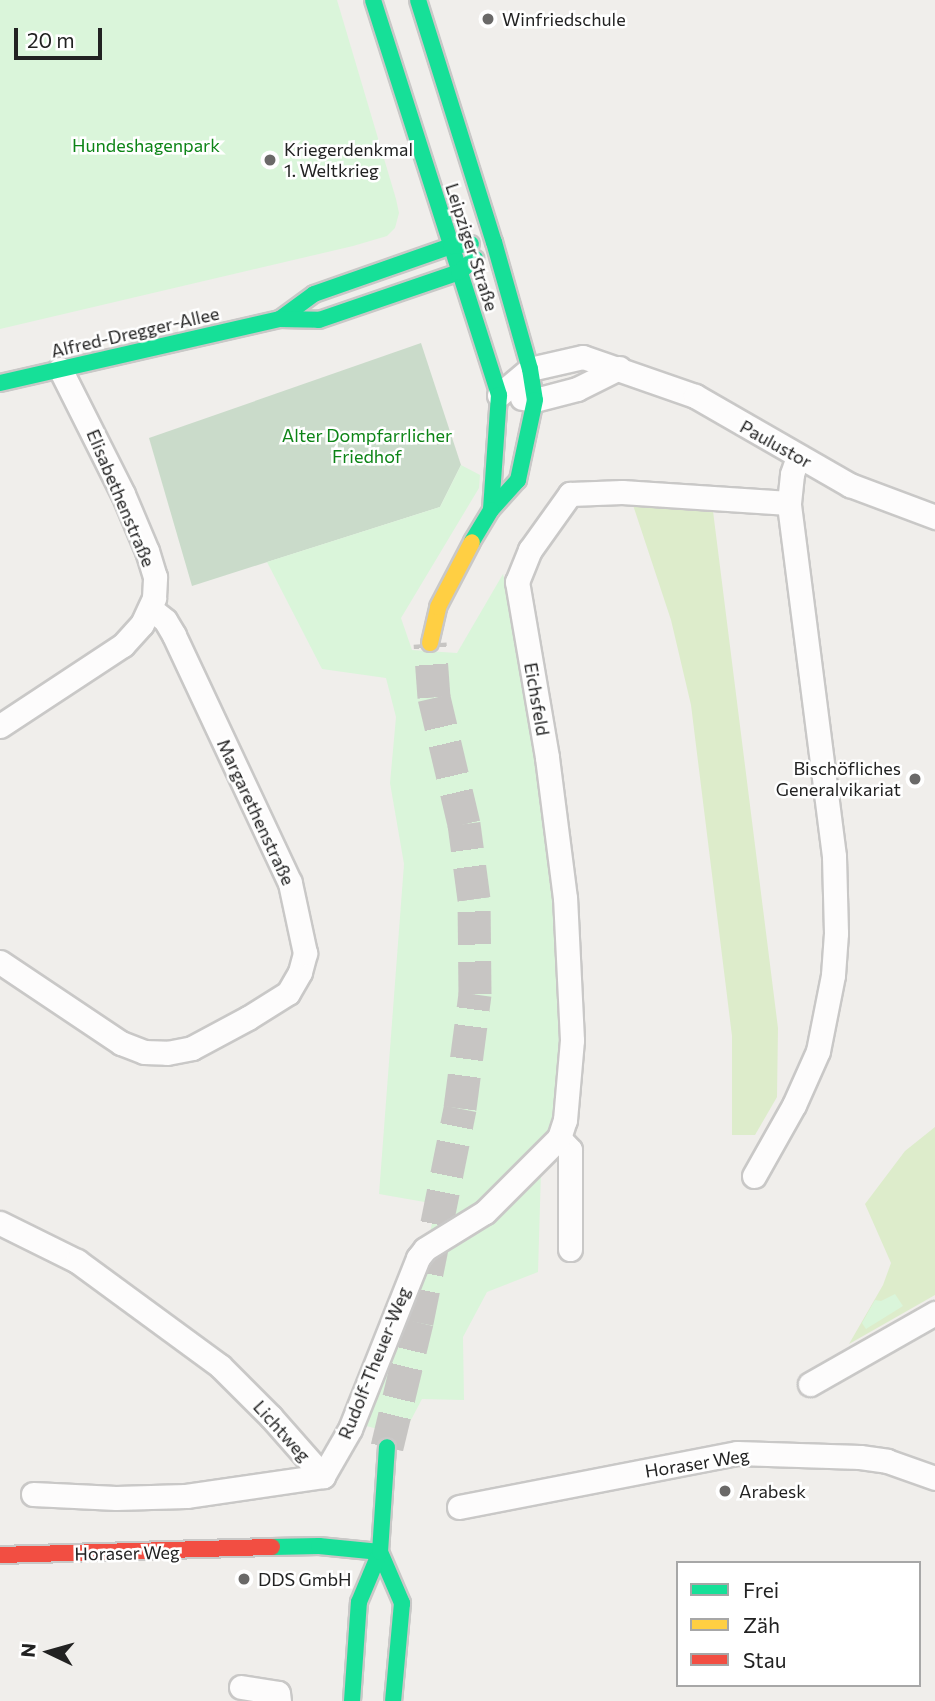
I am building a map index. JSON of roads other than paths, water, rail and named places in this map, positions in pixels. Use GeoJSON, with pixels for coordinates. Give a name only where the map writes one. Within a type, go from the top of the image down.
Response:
{"type":"FeatureCollection","features":[{"type":"Feature","properties":{"kind":"main road","name":"Leipziger Straße"},"geometry":{"type":"LineString","coordinates":[[373,0],[499,395],[491,510]]}},
{"type":"Feature","properties":{"kind":"main road","name":"Leipziger Straße"},"geometry":{"type":"LineString","coordinates":[[418,0],[494,242],[530,369],[535,400]]}},
{"type":"Feature","properties":{"kind":"main road","name":"Alfred-Dregger-Allee"},"geometry":{"type":"LineString","coordinates":[[280,319],[314,294],[450,246],[494,242]]}},
{"type":"Feature","properties":{"kind":"main road","name":"Alfred-Dregger-Allee"},"geometry":{"type":"LineString","coordinates":[[0,383],[280,319],[320,320],[459,272],[494,242]]}},
{"type":"Feature","properties":{"kind":"main road"},"geometry":{"type":"LineString","coordinates":[[430,643],[445,592],[491,510],[518,480],[535,400]]}},
{"type":"Feature","properties":{"kind":"main road"},"geometry":{"type":"LineString","coordinates":[[352,1701],[359,1602],[380,1552],[387,1447]]}},
{"type":"Feature","properties":{"kind":"main road","name":"Horaser Weg"},"geometry":{"type":"LineString","coordinates":[[0,1555],[319,1546],[380,1552]]}},
{"type":"Feature","properties":{"kind":"main road"},"geometry":{"type":"LineString","coordinates":[[380,1552],[402,1603],[393,1701]]}},
{"type":"Feature","properties":{"kind":"street","name":"Paulustor"},"geometry":{"type":"LineString","coordinates":[[499,395],[530,369],[583,357],[695,396],[799,457],[883,500],[935,517]]}},
{"type":"Feature","properties":{"kind":"street"},"geometry":{"type":"LineString","coordinates":[[499,395],[535,400],[578,389],[619,368]]}},
{"type":"Feature","properties":{"kind":"street","name":"Elisabethenstraße"},"geometry":{"type":"LineString","coordinates":[[60,369],[123,494],[147,551],[155,577],[151,609]]}},
{"type":"Feature","properties":{"kind":"street"},"geometry":{"type":"LineString","coordinates":[[754,1176],[794,1105],[818,1051],[833,975],[836,933],[834,856],[789,503],[792,474],[799,457]]}},
{"type":"Feature","properties":{"kind":"street","name":"Eichsfeld"},"geometry":{"type":"LineString","coordinates":[[559,1138],[565,1120],[572,1040],[571,972],[559,840],[517,582],[530,550],[570,494],[622,492],[789,503]]}},
{"type":"Feature","properties":{"kind":"street"},"geometry":{"type":"LineString","coordinates":[[0,726],[123,645],[151,609]]}},
{"type":"Feature","properties":{"kind":"street","name":"Margarethenstraße"},"geometry":{"type":"LineString","coordinates":[[0,962],[121,1043],[144,1052],[167,1053],[192,1048],[248,1018],[288,993],[300,972],[306,953],[290,883],[174,635],[165,620],[151,609]]}},
{"type":"Feature","properties":{"kind":"street"},"geometry":{"type":"LineString","coordinates":[[559,1138],[570,1150],[570,1249]]}},
{"type":"Feature","properties":{"kind":"street","name":"Rudolf-Theuer-Weg"},"geometry":{"type":"LineString","coordinates":[[323,1476],[350,1429],[412,1268],[425,1249],[485,1212],[559,1138]]}},
{"type":"Feature","properties":{"kind":"street","name":"Lichtweg"},"geometry":{"type":"LineString","coordinates":[[0,1223],[77,1261],[220,1366],[271,1417],[323,1476]]}},
{"type":"Feature","properties":{"kind":"street"},"geometry":{"type":"LineString","coordinates":[[810,1384],[927,1317]]}},
{"type":"Feature","properties":{"kind":"street","name":"Horaser Weg"},"geometry":{"type":"LineString","coordinates":[[459,1507],[737,1453],[860,1457],[887,1461],[935,1478]]}},
{"type":"Feature","properties":{"kind":"street","name":"Lichtweg"},"geometry":{"type":"LineString","coordinates":[[33,1494],[116,1498],[186,1496],[323,1476]]}},
{"type":"Feature","properties":{"kind":"street"},"geometry":{"type":"LineString","coordinates":[[241,1688],[278,1693],[279,1701]]}},
{"type":"Feature","properties":{"kind":"tunnel"},"geometry":{"type":"LineString","coordinates":[[387,1447],[417,1322],[460,1108],[475,994],[474,899],[464,824],[434,697],[430,643]]}},
{"type":"Feature","properties":{"kind":"place","name":"Winfriedschule"},"geometry":{"type":"Point","coordinates":[488,19]}},
{"type":"Feature","properties":{"kind":"place","name":"Kriegerdenkmal 1. Weltkrieg"},"geometry":{"type":"Point","coordinates":[270,160]}},
{"type":"Feature","properties":{"kind":"place","name":"Bischöfliches Generalvikariat"},"geometry":{"type":"Point","coordinates":[915,779]}},
{"type":"Feature","properties":{"kind":"place","name":"Arabesk"},"geometry":{"type":"Point","coordinates":[725,1491]}},
{"type":"Feature","properties":{"kind":"place","name":"DDS GmbH"},"geometry":{"type":"Point","coordinates":[244,1579]}},
{"type":"Feature","properties":{"kind":"park label","name":"Hundeshagenpark"},"geometry":{"type":"Point","coordinates":[146,145]}},
{"type":"Feature","properties":{"kind":"park label","name":"Alter Dompfarrlicher Friedhof"},"geometry":{"type":"Point","coordinates":[367,446]}}]}
